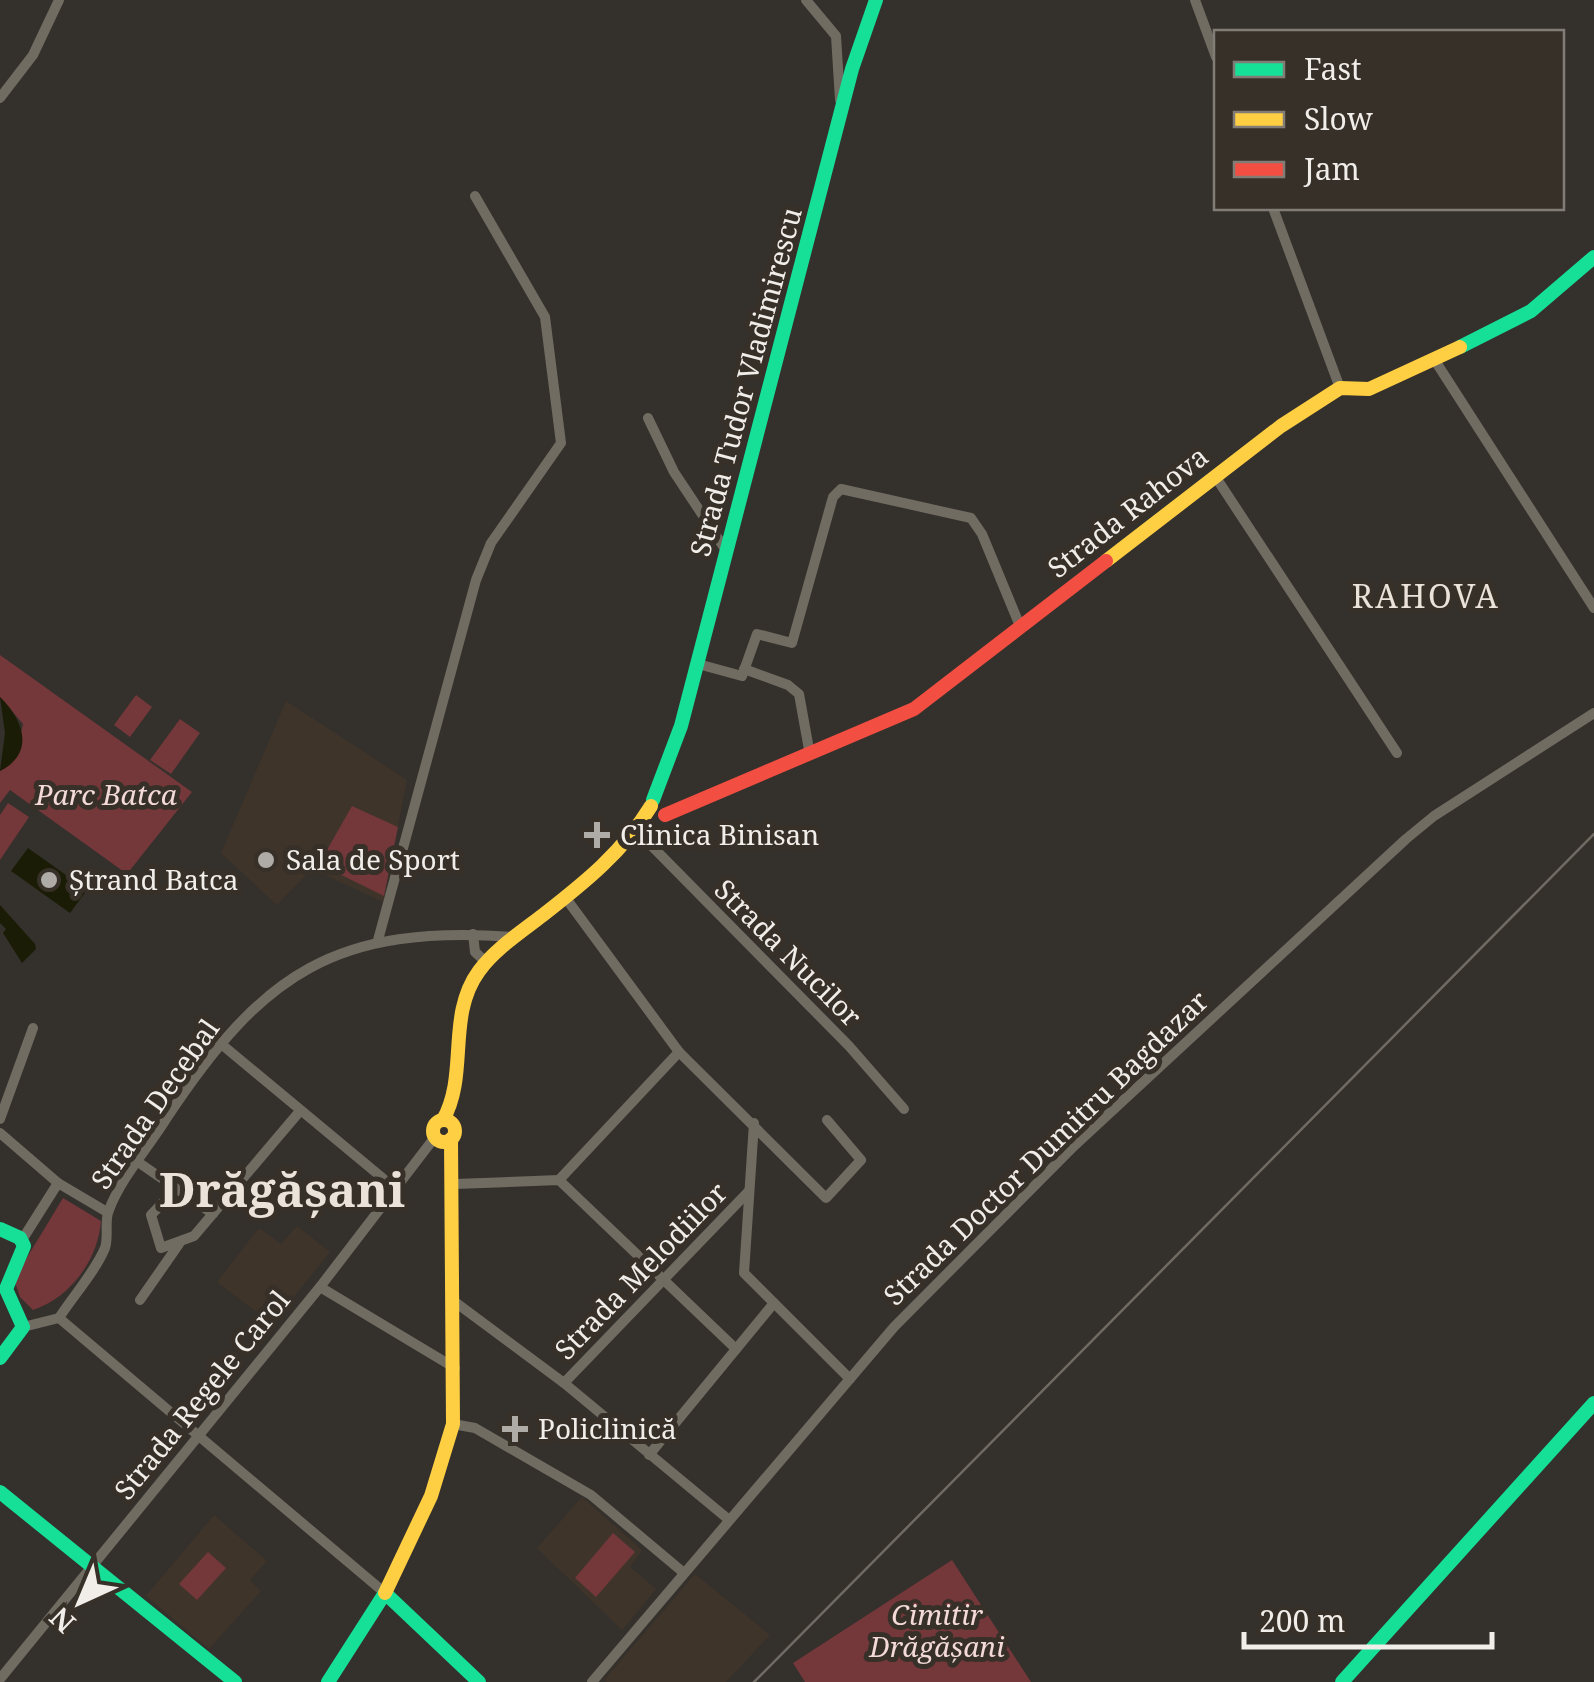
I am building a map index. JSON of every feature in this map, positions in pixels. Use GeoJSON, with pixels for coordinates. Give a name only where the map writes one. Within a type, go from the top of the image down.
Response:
{"type":"FeatureCollection","features":[{"type":"Feature","properties":{"kind":"main road","name":"Strada Tudor Vladimirescu"},"geometry":{"type":"LineString","coordinates":[[661,807],[664,777],[698,664],[841,116],[876,0]]}},
{"type":"Feature","properties":{"kind":"main road","name":"Strada Rahova"},"geometry":{"type":"LineString","coordinates":[[661,807],[688,806],[914,709],[1215,476],[1340,388],[1369,389],[1531,311],[1594,256]]}},
{"type":"Feature","properties":{"kind":"main road"},"geometry":{"type":"LineString","coordinates":[[328,1682],[385,1593],[431,1496],[453,1424],[455,1184],[450,1128],[455,1106],[456,1025],[468,991],[486,962],[566,897],[661,807]]}},
{"type":"Feature","properties":{"kind":"main road"},"geometry":{"type":"LineString","coordinates":[[435,1137],[434,1128],[450,1128]]}},
{"type":"Feature","properties":{"kind":"main road"},"geometry":{"type":"LineString","coordinates":[[0,1358],[23,1327],[7,1295],[10,1241]]}},
{"type":"Feature","properties":{"kind":"main road"},"geometry":{"type":"LineString","coordinates":[[1342,1682],[1594,1404]]}},
{"type":"Feature","properties":{"kind":"main road"},"geometry":{"type":"LineString","coordinates":[[0,1492],[235,1682]]}},
{"type":"Feature","properties":{"kind":"main road"},"geometry":{"type":"LineString","coordinates":[[385,1593],[480,1682]]}},
{"type":"Feature","properties":{"kind":"street"},"geometry":{"type":"LineString","coordinates":[[0,98],[34,55],[59,0]]}},
{"type":"Feature","properties":{"kind":"street"},"geometry":{"type":"LineString","coordinates":[[806,0],[836,36],[841,116]]}},
{"type":"Feature","properties":{"kind":"street"},"geometry":{"type":"LineString","coordinates":[[1195,0],[1214,52]]}},
{"type":"Feature","properties":{"kind":"street"},"geometry":{"type":"LineString","coordinates":[[378,940],[476,580],[491,543],[561,444],[545,318],[475,196]]}},
{"type":"Feature","properties":{"kind":"street"},"geometry":{"type":"LineString","coordinates":[[1274,210],[1340,388]]}},
{"type":"Feature","properties":{"kind":"street"},"geometry":{"type":"LineString","coordinates":[[1434,358],[1594,608]]}},
{"type":"Feature","properties":{"kind":"street"},"geometry":{"type":"LineString","coordinates":[[648,418],[674,472],[727,552]]}},
{"type":"Feature","properties":{"kind":"street"},"geometry":{"type":"LineString","coordinates":[[1215,476],[1397,753]]}},
{"type":"Feature","properties":{"kind":"street"},"geometry":{"type":"LineString","coordinates":[[698,664],[742,676],[756,634],[792,643],[833,496],[841,489],[971,518],[982,534],[1020,626]]}},
{"type":"Feature","properties":{"kind":"street"},"geometry":{"type":"LineString","coordinates":[[744,670],[788,685],[800,694],[810,756]]}},
{"type":"Feature","properties":{"kind":"street","name":"Strada Doctor Dumitru Bagdazar"},"geometry":{"type":"LineString","coordinates":[[592,1682],[894,1327],[1074,1146],[1349,888],[1434,816],[1594,713]]}},
{"type":"Feature","properties":{"kind":"street","name":"Strada Nucilor"},"geometry":{"type":"LineString","coordinates":[[638,830],[849,1046],[904,1110]]}},
{"type":"Feature","properties":{"kind":"street"},"geometry":{"type":"LineString","coordinates":[[566,897],[679,1052],[826,1198],[861,1160],[826,1120]]}},
{"type":"Feature","properties":{"kind":"street","name":"Strada Decebal"},"geometry":{"type":"LineString","coordinates":[[58,1318],[106,1246],[108,1212],[138,1162],[220,1043],[275,990],[342,953],[378,940],[430,933],[515,937]]}},
{"type":"Feature","properties":{"kind":"street"},"geometry":{"type":"LineString","coordinates":[[473,934],[475,952],[486,962]]}},
{"type":"Feature","properties":{"kind":"street"},"geometry":{"type":"LineString","coordinates":[[0,1120],[32,1028]]}},
{"type":"Feature","properties":{"kind":"street"},"geometry":{"type":"LineString","coordinates":[[220,1043],[397,1190]]}},
{"type":"Feature","properties":{"kind":"street"},"geometry":{"type":"LineString","coordinates":[[455,1184],[559,1180],[679,1052]]}},
{"type":"Feature","properties":{"kind":"street"},"geometry":{"type":"LineString","coordinates":[[140,1300],[180,1244],[213,1214],[300,1110]]}},
{"type":"Feature","properties":{"kind":"street"},"geometry":{"type":"LineString","coordinates":[[754,1123],[744,1272],[850,1379]]}},
{"type":"Feature","properties":{"kind":"street"},"geometry":{"type":"LineString","coordinates":[[0,1133],[58,1183],[108,1212]]}},
{"type":"Feature","properties":{"kind":"street","name":"Strada Regele Carol"},"geometry":{"type":"LineString","coordinates":[[0,1679],[200,1437],[435,1137]]}},
{"type":"Feature","properties":{"kind":"street"},"geometry":{"type":"LineString","coordinates":[[138,1162],[213,1214]]}},
{"type":"Feature","properties":{"kind":"street"},"geometry":{"type":"LineString","coordinates":[[559,1180],[736,1349]]}},
{"type":"Feature","properties":{"kind":"street"},"geometry":{"type":"LineString","coordinates":[[10,1241],[58,1183]]}},
{"type":"Feature","properties":{"kind":"street"},"geometry":{"type":"LineString","coordinates":[[176,1189],[151,1215],[161,1248],[180,1244]]}},
{"type":"Feature","properties":{"kind":"street","name":"Strada Melodiilor"},"geometry":{"type":"LineString","coordinates":[[564,1384],[750,1190]]}},
{"type":"Feature","properties":{"kind":"street"},"geometry":{"type":"LineString","coordinates":[[320,1287],[455,1368]]}},
{"type":"Feature","properties":{"kind":"street"},"geometry":{"type":"LineString","coordinates":[[455,1302],[564,1384],[728,1519]]}},
{"type":"Feature","properties":{"kind":"street"},"geometry":{"type":"LineString","coordinates":[[650,1455],[774,1304]]}},
{"type":"Feature","properties":{"kind":"street"},"geometry":{"type":"LineString","coordinates":[[23,1327],[58,1318],[385,1593]]}},
{"type":"Feature","properties":{"kind":"street"},"geometry":{"type":"LineString","coordinates":[[453,1424],[475,1428],[591,1495],[684,1573]]}},
{"type":"Feature","properties":{"kind":"shaded area"},"geometry":{"type":"Polygon","coordinates":[[[0,697],[20,725],[22,745],[11,764],[0,771],[5,733],[0,697]]]}},
{"type":"Feature","properties":{"kind":"shaded area"},"geometry":{"type":"Polygon","coordinates":[[[286,701],[407,780],[383,902],[312,869],[277,905],[221,853],[286,701]]]}},
{"type":"Feature","properties":{"kind":"shaded area","name":"Ștrand Batca"},"geometry":{"type":"Polygon","coordinates":[[[28,848],[87,890],[70,913],[11,871],[28,848]]]}},
{"type":"Feature","properties":{"kind":"shaded area"},"geometry":{"type":"Polygon","coordinates":[[[0,905],[35,944],[36,949],[22,963],[3,933],[6,929],[0,923],[0,905]]]}},
{"type":"Feature","properties":{"kind":"shaded area"},"geometry":{"type":"Polygon","coordinates":[[[297,1226],[330,1252],[272,1324],[217,1282],[259,1228],[281,1244],[297,1226]]]}},
{"type":"Feature","properties":{"kind":"shaded area"},"geometry":{"type":"Polygon","coordinates":[[[582,1497],[642,1550],[630,1567],[656,1589],[622,1630],[537,1548],[582,1497]]]}},
{"type":"Feature","properties":{"kind":"shaded area"},"geometry":{"type":"Polygon","coordinates":[[[214,1515],[267,1561],[250,1580],[261,1591],[209,1649],[146,1596],[214,1515]]]}},
{"type":"Feature","properties":{"kind":"shaded area"},"geometry":{"type":"Polygon","coordinates":[[[695,1574],[770,1635],[726,1682],[604,1680],[695,1574]]]}},
{"type":"Feature","properties":{"kind":"green space","name":"Parc Batca"},"geometry":{"type":"Polygon","coordinates":[[[0,655],[192,792],[127,874],[10,790],[0,803],[0,771],[16,756],[23,724],[0,697],[0,655]]]}},
{"type":"Feature","properties":{"kind":"green space"},"geometry":{"type":"Polygon","coordinates":[[[136,695],[152,707],[130,737],[114,725],[136,695]]]}},
{"type":"Feature","properties":{"kind":"green space"},"geometry":{"type":"Polygon","coordinates":[[[180,719],[200,733],[171,774],[150,760],[180,719]]]}},
{"type":"Feature","properties":{"kind":"green space"},"geometry":{"type":"Polygon","coordinates":[[[8,803],[29,817],[0,860],[0,815],[8,803]]]}},
{"type":"Feature","properties":{"kind":"green space"},"geometry":{"type":"Polygon","coordinates":[[[352,806],[398,827],[384,896],[319,864],[352,806]]]}},
{"type":"Feature","properties":{"kind":"green space"},"geometry":{"type":"Polygon","coordinates":[[[63,1198],[101,1221],[99,1236],[80,1276],[59,1297],[33,1310],[20,1297],[14,1279],[63,1198]]]}},
{"type":"Feature","properties":{"kind":"green space"},"geometry":{"type":"Polygon","coordinates":[[[613,1533],[635,1552],[596,1597],[575,1578],[613,1533]]]}},
{"type":"Feature","properties":{"kind":"green space"},"geometry":{"type":"Polygon","coordinates":[[[208,1552],[226,1568],[197,1600],[179,1584],[208,1552]]]}},
{"type":"Feature","properties":{"kind":"green space","name":"Cimitir Drăgășani"},"geometry":{"type":"Polygon","coordinates":[[[952,1560],[1031,1682],[805,1682],[793,1663],[952,1560]]]}},
{"type":"Feature","properties":{"kind":"railway"},"geometry":{"type":"LineString","coordinates":[[754,1682],[1594,834]]}},
{"type":"Feature","properties":{"kind":"traffic: fast"},"geometry":{"type":"LineString","coordinates":[[653,800],[681,726],[852,69],[876,0]]}},
{"type":"Feature","properties":{"kind":"traffic: fast"},"geometry":{"type":"LineString","coordinates":[[1460,347],[1531,311],[1594,257]]}},
{"type":"Feature","properties":{"kind":"traffic: fast"},"geometry":{"type":"LineString","coordinates":[[0,1229],[20,1238],[24,1246],[6,1289],[23,1327],[0,1358]]}},
{"type":"Feature","properties":{"kind":"traffic: fast"},"geometry":{"type":"LineString","coordinates":[[1342,1682],[1594,1403]]}},
{"type":"Feature","properties":{"kind":"traffic: fast"},"geometry":{"type":"LineString","coordinates":[[0,1492],[235,1682]]}},
{"type":"Feature","properties":{"kind":"traffic: fast"},"geometry":{"type":"LineString","coordinates":[[328,1682],[385,1593],[479,1682]]}},
{"type":"Feature","properties":{"kind":"traffic: slow"},"geometry":{"type":"LineString","coordinates":[[1106,561],[1281,426],[1340,388],[1369,389],[1460,347]]}},
{"type":"Feature","properties":{"kind":"traffic: slow"},"geometry":{"type":"LineString","coordinates":[[443,1120],[455,1084],[463,1007],[479,971],[500,948],[602,866],[651,806]]}},
{"type":"Feature","properties":{"kind":"traffic: slow"},"geometry":{"type":"LineString","coordinates":[[444,1120],[452,1123],[455,1131],[452,1139],[444,1142],[436,1139],[433,1131],[436,1123],[444,1120]]}},
{"type":"Feature","properties":{"kind":"traffic: slow"},"geometry":{"type":"LineString","coordinates":[[385,1593],[431,1496],[453,1424],[451,1139]]}},
{"type":"Feature","properties":{"kind":"traffic: jam"},"geometry":{"type":"LineString","coordinates":[[665,815],[914,709],[1106,561]]}},
{"type":"Feature","properties":{"kind":"place","name":"Clinica Binisan"},"geometry":{"type":"Point","coordinates":[597,835]}},
{"type":"Feature","properties":{"kind":"place","name":"Sala de Sport"},"geometry":{"type":"Point","coordinates":[266,860]}},
{"type":"Feature","properties":{"kind":"place","name":"Ștrand Batca"},"geometry":{"type":"Point","coordinates":[49,880]}},
{"type":"Feature","properties":{"kind":"place","name":"Policlinică"},"geometry":{"type":"Point","coordinates":[515,1429]}},
{"type":"Feature","properties":{"kind":"district","name":"RAHOVA"},"geometry":{"type":"Point","coordinates":[1426,597]}},
{"type":"Feature","properties":{"kind":"district","name":"Drăgășani"},"geometry":{"type":"Point","coordinates":[282,1190]}}]}
